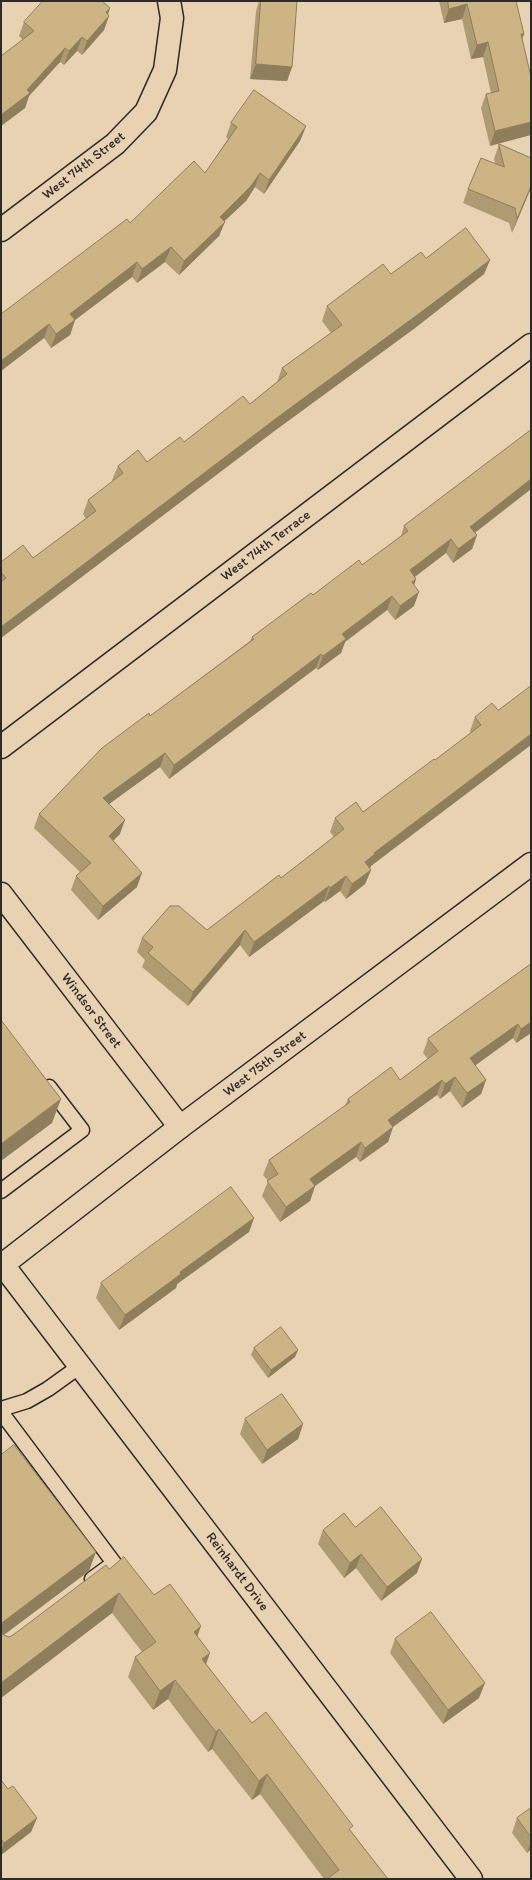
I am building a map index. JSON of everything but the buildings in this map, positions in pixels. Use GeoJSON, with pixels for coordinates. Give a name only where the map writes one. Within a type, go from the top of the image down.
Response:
{"type":"FeatureCollection","features":[{"type":"Feature","properties":{"kind":"street","name":"West 74th Street"},"geometry":{"type":"LineString","coordinates":[[1,230],[115,144],[146,112],[165,70],[172,18],[169,1]]}},
{"type":"Feature","properties":{"kind":"street","name":"West 74th Terrace"},"geometry":{"type":"LineString","coordinates":[[1,747],[531,345]]}},
{"type":"Feature","properties":{"kind":"street","name":"West 75th Street"},"geometry":{"type":"LineString","coordinates":[[2,1266],[180,1127],[531,864]]}},
{"type":"Feature","properties":{"kind":"street","name":"Windsor Street"},"geometry":{"type":"LineString","coordinates":[[1,894],[180,1127]]}},
{"type":"Feature","properties":{"kind":"street","name":"Reinhardt Drive"},"geometry":{"type":"LineString","coordinates":[[2,1266],[471,1879]]}},
{"type":"Feature","properties":{"kind":"lane"},"geometry":{"type":"LineString","coordinates":[[1,1191],[82,1130],[41,1076]]}},
{"type":"Feature","properties":{"kind":"lane"},"geometry":{"type":"LineString","coordinates":[[1,1409],[27,1401],[43,1392],[80,1366]]}},
{"type":"Feature","properties":{"kind":"lane"},"geometry":{"type":"LineString","coordinates":[[1,1412],[114,1563],[83,1586]]}}]}
